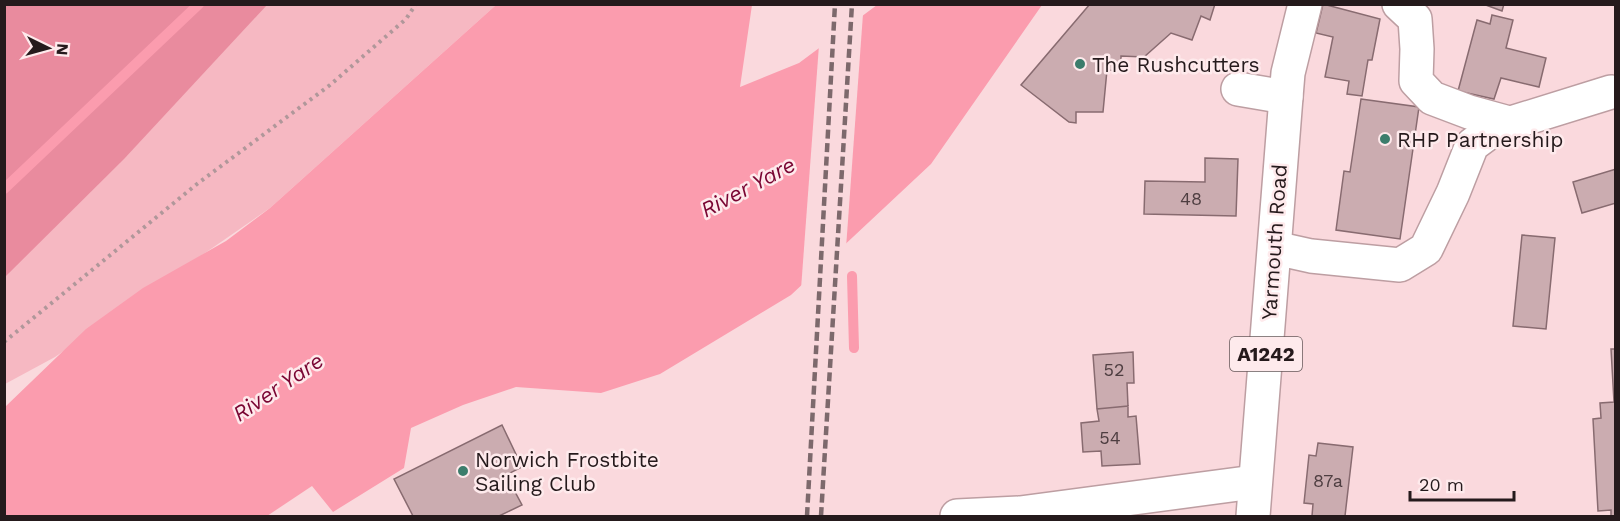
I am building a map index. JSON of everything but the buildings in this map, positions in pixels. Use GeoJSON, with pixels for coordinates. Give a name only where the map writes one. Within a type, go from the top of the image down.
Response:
{"type":"FeatureCollection","features":[{"type":"Feature","properties":{"kind":"main road","name":"Yarmouth Road"},"geometry":{"type":"LineString","coordinates":[[1253,516],[1288,73],[1305,4]]}},
{"type":"Feature","properties":{"kind":"main road"},"geometry":{"type":"LineString","coordinates":[[1399,4],[1415,19],[1418,48],[1416,81],[1432,98],[1469,112],[1509,123]]}},
{"type":"Feature","properties":{"kind":"main road"},"geometry":{"type":"LineString","coordinates":[[1238,89],[1286,98]]}},
{"type":"Feature","properties":{"kind":"main road"},"geometry":{"type":"LineString","coordinates":[[1275,248],[1311,256],[1400,265],[1426,249],[1453,193],[1472,145],[1495,128],[1611,92]]}},
{"type":"Feature","properties":{"kind":"main road"},"geometry":{"type":"LineString","coordinates":[[957,516],[1020,513],[1254,482]]}},
{"type":"Feature","properties":{"kind":"path"},"geometry":{"type":"LineString","coordinates":[[4,342],[197,184],[330,85],[406,20],[416,4]]}},
{"type":"Feature","properties":{"kind":"shaded area"},"geometry":{"type":"Polygon","coordinates":[[[5,4],[267,5],[124,159],[5,277],[5,4]]]}},
{"type":"Feature","properties":{"kind":"shaded area"},"geometry":{"type":"Polygon","coordinates":[[[5,5],[496,5],[270,208],[55,357],[5,384],[5,5]]]}},
{"type":"Feature","properties":{"kind":"water","name":"River Yare"},"geometry":{"type":"Polygon","coordinates":[[[496,5],[752,5],[740,87],[799,63],[877,5],[1042,5],[931,164],[791,295],[660,374],[601,393],[516,387],[463,405],[411,428],[404,468],[333,512],[312,486],[267,516],[5,516],[5,407],[86,329],[143,288],[226,241],[270,208],[496,5]]]}},
{"type":"Feature","properties":{"kind":"pier"},"geometry":{"type":"Polygon","coordinates":[[[863,14],[846,248],[801,289],[819,45],[863,14]]]}},
{"type":"Feature","properties":{"kind":"waterway"},"geometry":{"type":"LineString","coordinates":[[4,189],[199,4]]}},
{"type":"Feature","properties":{"kind":"waterway"},"geometry":{"type":"LineString","coordinates":[[852,276],[854,348]]}},
{"type":"Feature","properties":{"kind":"railway"},"geometry":{"type":"LineString","coordinates":[[807,516],[835,4]]}},
{"type":"Feature","properties":{"kind":"railway"},"geometry":{"type":"LineString","coordinates":[[821,516],[852,4]]}},
{"type":"Feature","properties":{"kind":"place","name":"The Rushcutters"},"geometry":{"type":"Point","coordinates":[1080,64]}},
{"type":"Feature","properties":{"kind":"place","name":"RHP Partnership"},"geometry":{"type":"Point","coordinates":[1385,139]}},
{"type":"Feature","properties":{"kind":"place","name":"Norwich Frostbite Sailing Club"},"geometry":{"type":"Point","coordinates":[463,471]}}]}
